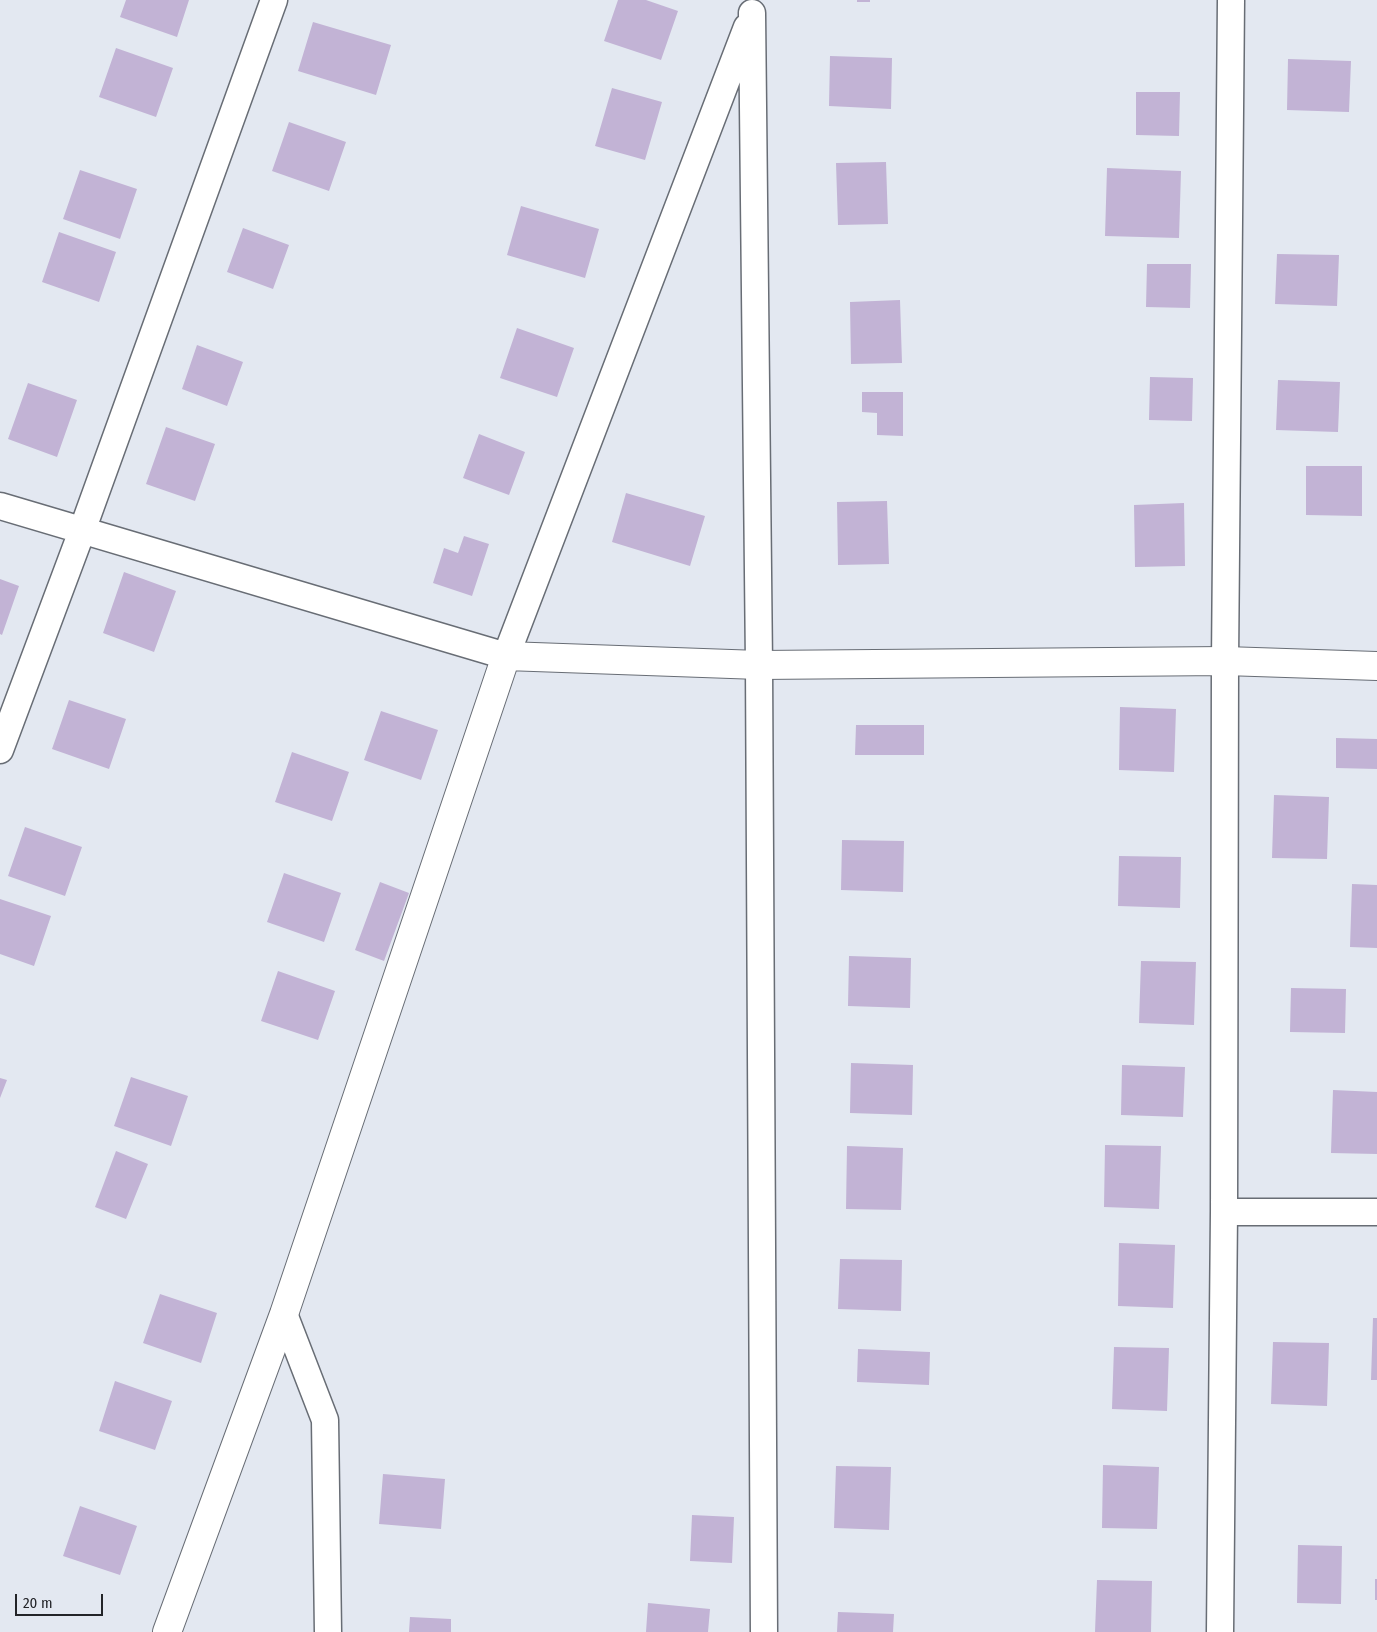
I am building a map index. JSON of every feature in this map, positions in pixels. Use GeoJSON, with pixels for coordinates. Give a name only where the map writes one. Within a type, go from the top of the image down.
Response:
{"type":"FeatureCollection","features":[{"type":"Feature","properties":{"kind":"street"},"geometry":{"type":"LineString","coordinates":[[0,750],[82,531],[274,0]]}},
{"type":"Feature","properties":{"kind":"street"},"geometry":{"type":"LineString","coordinates":[[1220,1632],[1224,1212],[1225,662],[1231,0]]}},
{"type":"Feature","properties":{"kind":"street"},"geometry":{"type":"LineString","coordinates":[[167,1632],[284,1314],[506,656],[752,6]]}},
{"type":"Feature","properties":{"kind":"street"},"geometry":{"type":"LineString","coordinates":[[752,6],[759,665],[764,1632]]}},
{"type":"Feature","properties":{"kind":"street"},"geometry":{"type":"LineString","coordinates":[[0,506],[506,656],[759,665],[1225,662],[1377,666]]}},
{"type":"Feature","properties":{"kind":"street"},"geometry":{"type":"LineString","coordinates":[[1224,1212],[1377,1212]]}},
{"type":"Feature","properties":{"kind":"street"},"geometry":{"type":"LineString","coordinates":[[284,1314],[325,1420],[328,1632]]}},
{"type":"Feature","properties":{"kind":"building"},"geometry":{"type":"Polygon","coordinates":[[[126,0],[189,0],[177,37],[120,17],[126,0]]]}},
{"type":"Feature","properties":{"kind":"building"},"geometry":{"type":"Polygon","coordinates":[[[618,0],[646,0],[678,11],[661,60],[604,41],[618,0]]]}},
{"type":"Feature","properties":{"kind":"building"},"geometry":{"type":"Polygon","coordinates":[[[857,0],[870,0],[870,2],[857,2],[857,0]]]}},
{"type":"Feature","properties":{"kind":"building"},"geometry":{"type":"Polygon","coordinates":[[[313,22],[391,45],[376,95],[298,71],[313,22]]]}},
{"type":"Feature","properties":{"kind":"building"},"geometry":{"type":"Polygon","coordinates":[[[116,48],[173,68],[156,117],[99,97],[116,48]]]}},
{"type":"Feature","properties":{"kind":"building"},"geometry":{"type":"Polygon","coordinates":[[[830,56],[892,58],[891,109],[829,106],[830,56]]]}},
{"type":"Feature","properties":{"kind":"building"},"geometry":{"type":"Polygon","coordinates":[[[1288,59],[1351,61],[1349,112],[1287,110],[1288,59]]]}},
{"type":"Feature","properties":{"kind":"building"},"geometry":{"type":"Polygon","coordinates":[[[612,88],[662,102],[645,160],[595,146],[612,88]]]}},
{"type":"Feature","properties":{"kind":"building"},"geometry":{"type":"Polygon","coordinates":[[[1136,92],[1180,92],[1179,136],[1136,135],[1136,92]]]}},
{"type":"Feature","properties":{"kind":"building"},"geometry":{"type":"Polygon","coordinates":[[[289,122],[346,142],[329,191],[272,171],[289,122]]]}},
{"type":"Feature","properties":{"kind":"building"},"geometry":{"type":"Polygon","coordinates":[[[886,162],[888,224],[838,225],[836,163],[886,162]]]}},
{"type":"Feature","properties":{"kind":"building"},"geometry":{"type":"Polygon","coordinates":[[[1107,168],[1181,171],[1179,238],[1105,236],[1107,168]]]}},
{"type":"Feature","properties":{"kind":"building"},"geometry":{"type":"Polygon","coordinates":[[[80,170],[137,189],[120,239],[63,219],[80,170]]]}},
{"type":"Feature","properties":{"kind":"building"},"geometry":{"type":"Polygon","coordinates":[[[521,206],[599,229],[585,278],[507,255],[521,206]]]}},
{"type":"Feature","properties":{"kind":"building"},"geometry":{"type":"Polygon","coordinates":[[[243,228],[289,245],[273,289],[227,272],[243,228]]]}},
{"type":"Feature","properties":{"kind":"building"},"geometry":{"type":"Polygon","coordinates":[[[59,232],[116,252],[99,302],[42,282],[59,232]]]}},
{"type":"Feature","properties":{"kind":"building"},"geometry":{"type":"Polygon","coordinates":[[[1277,254],[1339,255],[1337,306],[1275,304],[1277,254]]]}},
{"type":"Feature","properties":{"kind":"building"},"geometry":{"type":"Polygon","coordinates":[[[1147,264],[1191,264],[1190,308],[1146,307],[1147,264]]]}},
{"type":"Feature","properties":{"kind":"building"},"geometry":{"type":"Polygon","coordinates":[[[900,300],[902,363],[851,364],[850,302],[900,300]]]}},
{"type":"Feature","properties":{"kind":"building"},"geometry":{"type":"Polygon","coordinates":[[[517,328],[574,348],[557,397],[500,378],[517,328]]]}},
{"type":"Feature","properties":{"kind":"building"},"geometry":{"type":"Polygon","coordinates":[[[197,345],[243,362],[227,406],[182,389],[197,345]]]}},
{"type":"Feature","properties":{"kind":"building"},"geometry":{"type":"Polygon","coordinates":[[[1150,377],[1193,378],[1192,421],[1149,420],[1150,377]]]}},
{"type":"Feature","properties":{"kind":"building"},"geometry":{"type":"Polygon","coordinates":[[[1278,380],[1340,382],[1338,432],[1276,430],[1278,380]]]}},
{"type":"Feature","properties":{"kind":"building"},"geometry":{"type":"Polygon","coordinates":[[[28,383],[77,400],[57,457],[8,439],[28,383]]]}},
{"type":"Feature","properties":{"kind":"building"},"geometry":{"type":"Polygon","coordinates":[[[862,392],[903,392],[903,436],[877,435],[877,413],[862,412],[862,392]]]}},
{"type":"Feature","properties":{"kind":"building"},"geometry":{"type":"Polygon","coordinates":[[[166,427],[215,444],[195,501],[146,484],[166,427]]]}},
{"type":"Feature","properties":{"kind":"building"},"geometry":{"type":"Polygon","coordinates":[[[479,434],[525,452],[509,495],[463,478],[479,434]]]}},
{"type":"Feature","properties":{"kind":"building"},"geometry":{"type":"Polygon","coordinates":[[[1306,466],[1362,466],[1362,516],[1306,515],[1306,466]]]}},
{"type":"Feature","properties":{"kind":"building"},"geometry":{"type":"Polygon","coordinates":[[[626,493],[705,516],[690,566],[612,542],[626,493]]]}},
{"type":"Feature","properties":{"kind":"building"},"geometry":{"type":"Polygon","coordinates":[[[887,501],[889,564],[838,565],[837,502],[887,501]]]}},
{"type":"Feature","properties":{"kind":"building"},"geometry":{"type":"Polygon","coordinates":[[[1184,503],[1185,566],[1135,567],[1134,505],[1184,503]]]}},
{"type":"Feature","properties":{"kind":"building"},"geometry":{"type":"Polygon","coordinates":[[[464,536],[489,544],[472,596],[433,583],[444,548],[458,553],[464,536]]]}},
{"type":"Feature","properties":{"kind":"building"},"geometry":{"type":"Polygon","coordinates":[[[124,572],[176,591],[154,652],[103,633],[124,572]]]}},
{"type":"Feature","properties":{"kind":"building"},"geometry":{"type":"Polygon","coordinates":[[[0,579],[19,586],[2,635],[0,634],[0,579]]]}},
{"type":"Feature","properties":{"kind":"building"},"geometry":{"type":"Polygon","coordinates":[[[69,700],[126,719],[109,769],[52,749],[69,700]]]}},
{"type":"Feature","properties":{"kind":"building"},"geometry":{"type":"Polygon","coordinates":[[[1120,707],[1176,709],[1174,772],[1119,770],[1120,707]]]}},
{"type":"Feature","properties":{"kind":"building"},"geometry":{"type":"Polygon","coordinates":[[[381,711],[438,730],[421,780],[364,760],[381,711]]]}},
{"type":"Feature","properties":{"kind":"building"},"geometry":{"type":"Polygon","coordinates":[[[856,725],[924,725],[924,755],[855,755],[856,725]]]}},
{"type":"Feature","properties":{"kind":"building"},"geometry":{"type":"Polygon","coordinates":[[[1336,738],[1377,739],[1377,769],[1336,768],[1336,738]]]}},
{"type":"Feature","properties":{"kind":"building"},"geometry":{"type":"Polygon","coordinates":[[[292,752],[349,772],[332,821],[275,802],[292,752]]]}},
{"type":"Feature","properties":{"kind":"building"},"geometry":{"type":"Polygon","coordinates":[[[1274,795],[1329,797],[1327,859],[1272,858],[1274,795]]]}},
{"type":"Feature","properties":{"kind":"building"},"geometry":{"type":"Polygon","coordinates":[[[25,827],[82,847],[65,896],[8,876],[25,827]]]}},
{"type":"Feature","properties":{"kind":"building"},"geometry":{"type":"Polygon","coordinates":[[[842,840],[904,841],[903,892],[841,890],[842,840]]]}},
{"type":"Feature","properties":{"kind":"building"},"geometry":{"type":"Polygon","coordinates":[[[1119,856],[1181,857],[1180,908],[1118,906],[1119,856]]]}},
{"type":"Feature","properties":{"kind":"building"},"geometry":{"type":"Polygon","coordinates":[[[284,873],[341,893],[324,942],[267,922],[284,873]]]}},
{"type":"Feature","properties":{"kind":"building"},"geometry":{"type":"Polygon","coordinates":[[[380,882],[409,893],[384,961],[355,950],[380,882]]]}},
{"type":"Feature","properties":{"kind":"building"},"geometry":{"type":"Polygon","coordinates":[[[1352,884],[1377,885],[1377,948],[1350,947],[1352,884]]]}},
{"type":"Feature","properties":{"kind":"building"},"geometry":{"type":"Polygon","coordinates":[[[0,899],[51,916],[34,966],[0,954],[0,899]]]}},
{"type":"Feature","properties":{"kind":"building"},"geometry":{"type":"Polygon","coordinates":[[[849,956],[911,958],[910,1008],[848,1006],[849,956]]]}},
{"type":"Feature","properties":{"kind":"building"},"geometry":{"type":"Polygon","coordinates":[[[1141,961],[1196,962],[1194,1025],[1139,1023],[1141,961]]]}},
{"type":"Feature","properties":{"kind":"building"},"geometry":{"type":"Polygon","coordinates":[[[278,971],[335,991],[318,1040],[261,1021],[278,971]]]}},
{"type":"Feature","properties":{"kind":"building"},"geometry":{"type":"Polygon","coordinates":[[[1291,988],[1346,989],[1345,1033],[1290,1032],[1291,988]]]}},
{"type":"Feature","properties":{"kind":"building"},"geometry":{"type":"Polygon","coordinates":[[[851,1063],[913,1065],[912,1115],[850,1113],[851,1063]]]}},
{"type":"Feature","properties":{"kind":"building"},"geometry":{"type":"Polygon","coordinates":[[[1122,1065],[1185,1067],[1183,1117],[1121,1115],[1122,1065]]]}},
{"type":"Feature","properties":{"kind":"building"},"geometry":{"type":"Polygon","coordinates":[[[131,1077],[188,1096],[171,1146],[114,1126],[131,1077]]]}},
{"type":"Feature","properties":{"kind":"building"},"geometry":{"type":"Polygon","coordinates":[[[0,1078],[7,1080],[0,1098],[0,1078]]]}},
{"type":"Feature","properties":{"kind":"building"},"geometry":{"type":"Polygon","coordinates":[[[1333,1090],[1377,1092],[1377,1154],[1331,1153],[1333,1090]]]}},
{"type":"Feature","properties":{"kind":"building"},"geometry":{"type":"Polygon","coordinates":[[[1105,1145],[1161,1146],[1159,1209],[1104,1207],[1105,1145]]]}},
{"type":"Feature","properties":{"kind":"building"},"geometry":{"type":"Polygon","coordinates":[[[847,1146],[903,1148],[901,1210],[846,1209],[847,1146]]]}},
{"type":"Feature","properties":{"kind":"building"},"geometry":{"type":"Polygon","coordinates":[[[116,1151],[148,1164],[126,1219],[95,1207],[116,1151]]]}},
{"type":"Feature","properties":{"kind":"building"},"geometry":{"type":"Polygon","coordinates":[[[1119,1243],[1175,1245],[1173,1308],[1118,1306],[1119,1243]]]}},
{"type":"Feature","properties":{"kind":"building"},"geometry":{"type":"Polygon","coordinates":[[[840,1259],[902,1260],[901,1311],[838,1309],[840,1259]]]}},
{"type":"Feature","properties":{"kind":"building"},"geometry":{"type":"Polygon","coordinates":[[[160,1294],[217,1313],[201,1363],[143,1343],[160,1294]]]}},
{"type":"Feature","properties":{"kind":"building"},"geometry":{"type":"Polygon","coordinates":[[[1373,1318],[1377,1318],[1377,1380],[1371,1380],[1373,1318]]]}},
{"type":"Feature","properties":{"kind":"building"},"geometry":{"type":"Polygon","coordinates":[[[1273,1342],[1329,1343],[1327,1406],[1271,1404],[1273,1342]]]}},
{"type":"Feature","properties":{"kind":"building"},"geometry":{"type":"Polygon","coordinates":[[[1114,1347],[1169,1348],[1167,1411],[1112,1409],[1114,1347]]]}},
{"type":"Feature","properties":{"kind":"building"},"geometry":{"type":"Polygon","coordinates":[[[858,1349],[930,1352],[929,1385],[857,1382],[858,1349]]]}},
{"type":"Feature","properties":{"kind":"building"},"geometry":{"type":"Polygon","coordinates":[[[115,1381],[172,1401],[155,1450],[99,1431],[115,1381]]]}},
{"type":"Feature","properties":{"kind":"building"},"geometry":{"type":"Polygon","coordinates":[[[1103,1465],[1159,1467],[1157,1529],[1102,1528],[1103,1465]]]}},
{"type":"Feature","properties":{"kind":"building"},"geometry":{"type":"Polygon","coordinates":[[[836,1466],[891,1467],[889,1530],[834,1528],[836,1466]]]}},
{"type":"Feature","properties":{"kind":"building"},"geometry":{"type":"Polygon","coordinates":[[[383,1474],[445,1479],[441,1529],[379,1524],[383,1474]]]}},
{"type":"Feature","properties":{"kind":"building"},"geometry":{"type":"Polygon","coordinates":[[[80,1506],[137,1526],[120,1575],[63,1556],[80,1506]]]}},
{"type":"Feature","properties":{"kind":"building"},"geometry":{"type":"Polygon","coordinates":[[[692,1515],[734,1517],[732,1563],[690,1561],[692,1515]]]}},
{"type":"Feature","properties":{"kind":"building"},"geometry":{"type":"Polygon","coordinates":[[[1298,1545],[1342,1546],[1341,1604],[1297,1603],[1298,1545]]]}},
{"type":"Feature","properties":{"kind":"building"},"geometry":{"type":"Polygon","coordinates":[[[1375,1579],[1377,1579],[1377,1600],[1375,1600],[1375,1579]]]}},
{"type":"Feature","properties":{"kind":"building"},"geometry":{"type":"Polygon","coordinates":[[[1097,1580],[1152,1581],[1151,1632],[1095,1632],[1097,1580]]]}},
{"type":"Feature","properties":{"kind":"building"},"geometry":{"type":"Polygon","coordinates":[[[648,1603],[710,1609],[708,1632],[646,1632],[648,1603]]]}},
{"type":"Feature","properties":{"kind":"building"},"geometry":{"type":"Polygon","coordinates":[[[838,1612],[894,1614],[893,1632],[837,1632],[838,1612]]]}},
{"type":"Feature","properties":{"kind":"building"},"geometry":{"type":"Polygon","coordinates":[[[410,1617],[451,1619],[451,1632],[409,1632],[410,1617]]]}}]}
